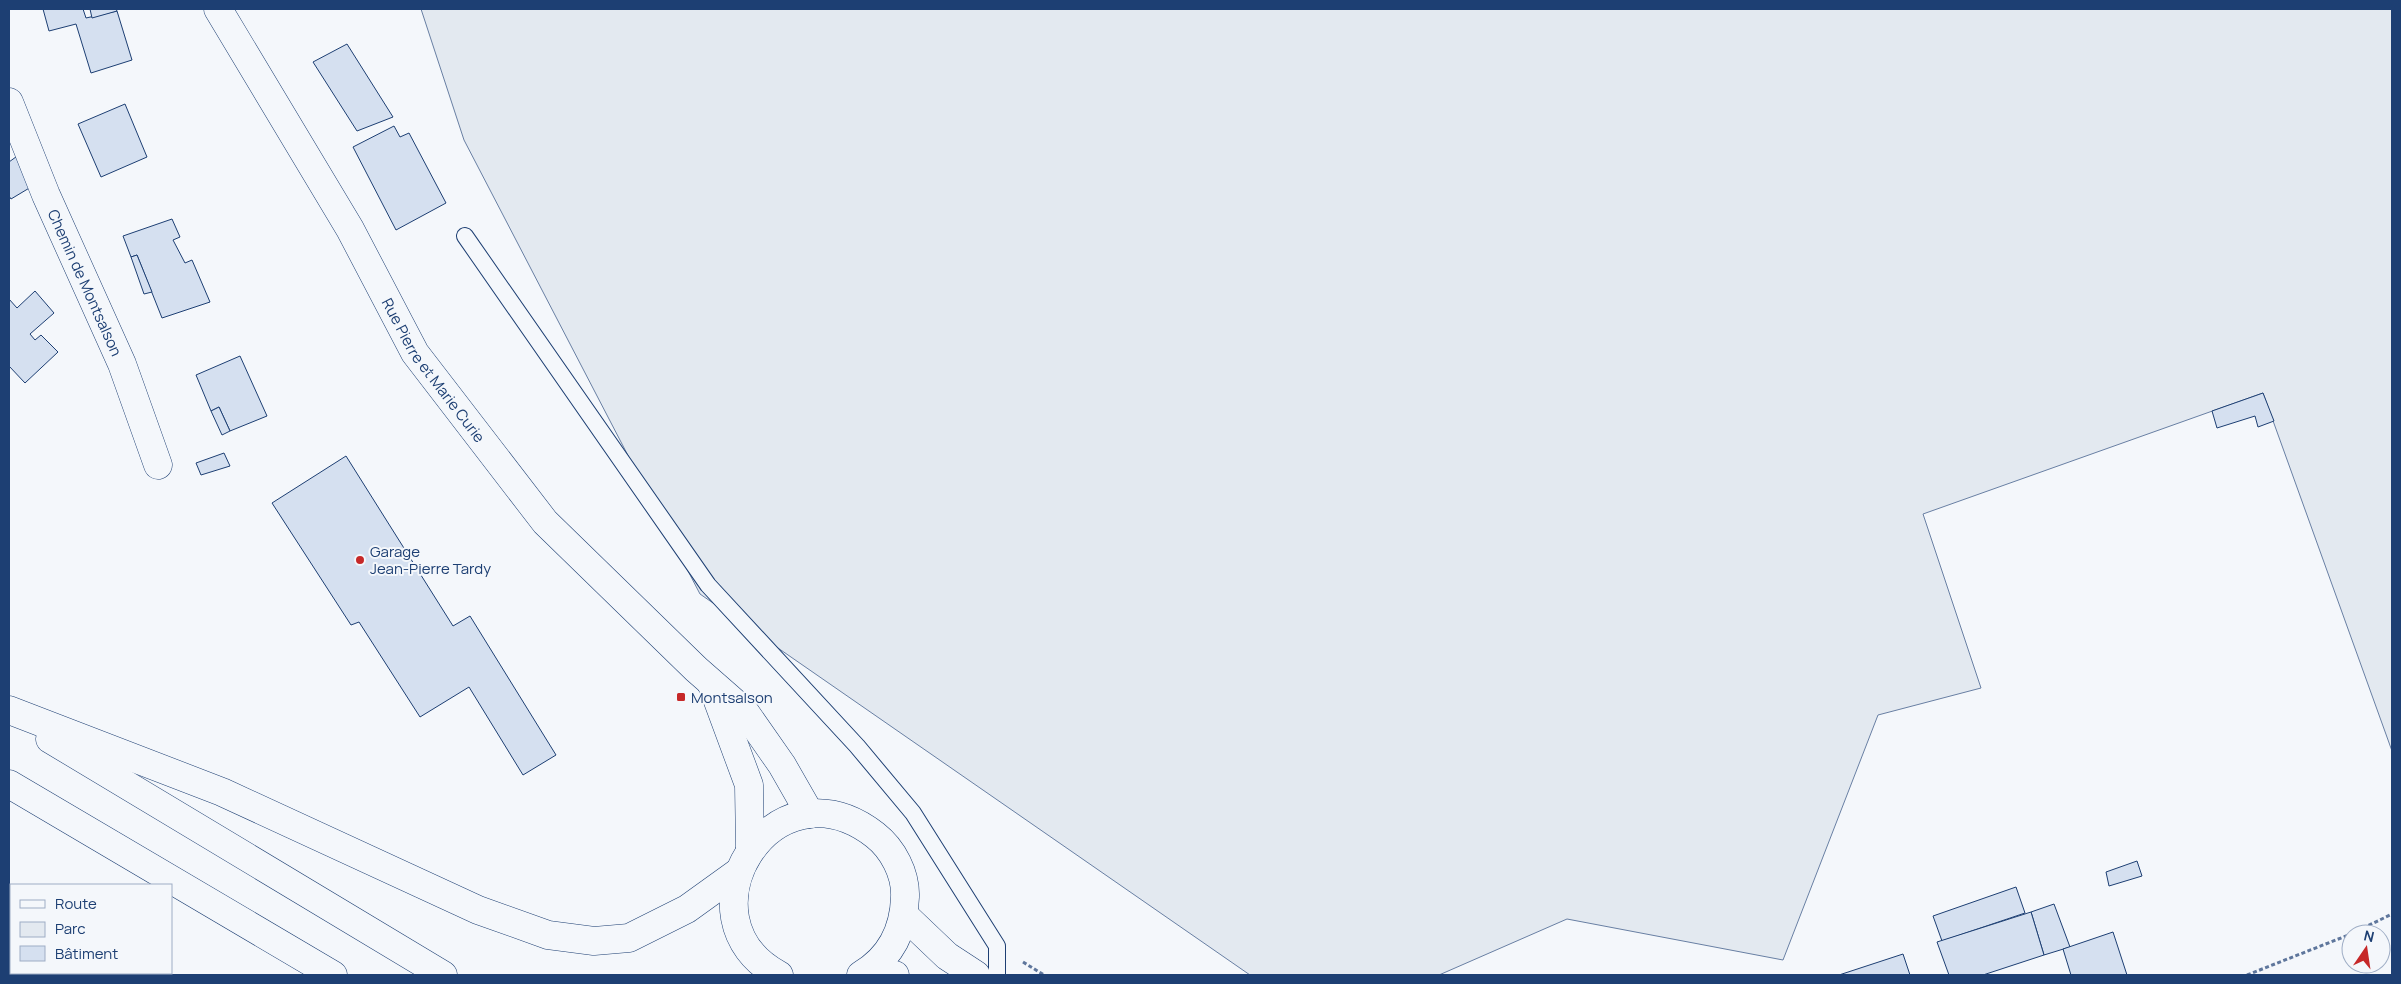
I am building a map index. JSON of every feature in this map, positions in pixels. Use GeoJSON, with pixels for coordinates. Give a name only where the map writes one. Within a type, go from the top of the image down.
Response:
{"type":"FeatureCollection","features":[{"type":"Feature","properties":{"kind":"main road","name":"Rue Pierre et Marie Curie"},"geometry":{"type":"LineString","coordinates":[[218,9],[350,229],[415,353],[545,522],[712,683],[745,712],[782,765],[810,814]]}},
{"type":"Feature","properties":{"kind":"main road","name":"Chemin de Montsalson"},"geometry":{"type":"LineString","coordinates":[[9,102],[46,196],[122,364],[158,465]]}},
{"type":"Feature","properties":{"kind":"main road"},"geometry":{"type":"LineString","coordinates":[[712,683],[749,785],[750,849]]}},
{"type":"Feature","properties":{"kind":"main road"},"geometry":{"type":"LineString","coordinates":[[9,710],[222,792],[478,910],[548,935],[594,941],[629,938],[687,910],[737,873]]}},
{"type":"Feature","properties":{"kind":"main road"},"geometry":{"type":"LineString","coordinates":[[9,714],[443,975]]}},
{"type":"Feature","properties":{"kind":"main road"},"geometry":{"type":"LineString","coordinates":[[9,784],[333,975]]}},
{"type":"Feature","properties":{"kind":"main road"},"geometry":{"type":"LineString","coordinates":[[767,971],[744,942],[736,920],[734,897],[737,873],[750,849],[766,832],[787,820],[810,814],[836,815],[862,825],[883,841],[898,863],[905,889],[905,916],[898,936],[876,973]]}},
{"type":"Feature","properties":{"kind":"main road"},"geometry":{"type":"LineString","coordinates":[[905,916],[948,956],[976,975]]}},
{"type":"Feature","properties":{"kind":"lane"},"geometry":{"type":"LineString","coordinates":[[465,236],[708,585],[857,746],[913,812],[997,946],[997,975]]}},
{"type":"Feature","properties":{"kind":"path"},"geometry":{"type":"LineString","coordinates":[[2372,924],[2392,914]]}},
{"type":"Feature","properties":{"kind":"path"},"geometry":{"type":"LineString","coordinates":[[2247,975],[2341,939]]}},
{"type":"Feature","properties":{"kind":"green space"},"geometry":{"type":"Polygon","coordinates":[[[421,9],[2392,9],[2392,751],[2263,393],[1923,514],[1981,688],[1878,715],[1783,960],[1567,919],[1439,975],[1250,975],[700,594],[464,140],[421,9]]]}},
{"type":"Feature","properties":{"kind":"building"},"geometry":{"type":"Polygon","coordinates":[[[43,9],[83,9],[86,18],[117,11],[132,60],[91,73],[76,24],[49,31],[43,9]]]}},
{"type":"Feature","properties":{"kind":"building"},"geometry":{"type":"Polygon","coordinates":[[[90,9],[116,9],[117,11],[92,18],[90,9]]]}},
{"type":"Feature","properties":{"kind":"building"},"geometry":{"type":"Polygon","coordinates":[[[347,44],[393,117],[357,131],[313,62],[347,44]]]}},
{"type":"Feature","properties":{"kind":"building"},"geometry":{"type":"Polygon","coordinates":[[[125,104],[147,157],[101,177],[78,124],[125,104]]]}},
{"type":"Feature","properties":{"kind":"building"},"geometry":{"type":"Polygon","coordinates":[[[394,126],[400,137],[409,133],[446,203],[396,230],[353,147],[394,126]]]}},
{"type":"Feature","properties":{"kind":"building"},"geometry":{"type":"Polygon","coordinates":[[[20,154],[31,187],[11,199],[9,196],[9,162],[20,154]]]}},
{"type":"Feature","properties":{"kind":"building"},"geometry":{"type":"Polygon","coordinates":[[[172,219],[180,237],[173,240],[185,263],[192,260],[210,302],[162,318],[137,255],[131,257],[123,236],[172,219]]]}},
{"type":"Feature","properties":{"kind":"building"},"geometry":{"type":"Polygon","coordinates":[[[137,255],[152,292],[144,294],[131,257],[137,255]]]}},
{"type":"Feature","properties":{"kind":"building"},"geometry":{"type":"Polygon","coordinates":[[[35,291],[54,313],[30,334],[35,340],[41,335],[58,352],[25,383],[9,366],[9,299],[17,308],[35,291]]]}},
{"type":"Feature","properties":{"kind":"building"},"geometry":{"type":"Polygon","coordinates":[[[240,356],[267,416],[230,431],[219,407],[211,411],[196,375],[240,356]]]}},
{"type":"Feature","properties":{"kind":"building"},"geometry":{"type":"Polygon","coordinates":[[[2263,393],[2274,421],[2258,427],[2255,416],[2217,428],[2212,411],[2263,393]]]}},
{"type":"Feature","properties":{"kind":"building"},"geometry":{"type":"Polygon","coordinates":[[[219,407],[230,431],[222,435],[211,411],[219,407]]]}},
{"type":"Feature","properties":{"kind":"building"},"geometry":{"type":"Polygon","coordinates":[[[224,453],[230,466],[201,475],[196,463],[224,453]]]}},
{"type":"Feature","properties":{"kind":"building","name":"Garage Jean-Pierre Tardy"},"geometry":{"type":"Polygon","coordinates":[[[346,456],[453,626],[470,616],[556,755],[523,775],[469,687],[420,717],[359,622],[351,625],[272,503],[346,456]]]}},
{"type":"Feature","properties":{"kind":"building"},"geometry":{"type":"Polygon","coordinates":[[[2137,861],[2142,876],[2109,886],[2106,872],[2137,861]]]}},
{"type":"Feature","properties":{"kind":"building"},"geometry":{"type":"Polygon","coordinates":[[[2016,887],[2025,913],[1942,941],[1933,916],[2016,887]]]}},
{"type":"Feature","properties":{"kind":"building"},"geometry":{"type":"Polygon","coordinates":[[[2054,904],[2070,947],[2044,955],[2031,912],[2054,904]]]}},
{"type":"Feature","properties":{"kind":"building"},"geometry":{"type":"Polygon","coordinates":[[[2031,912],[2044,955],[1983,975],[1949,975],[1937,942],[2031,912]]]}},
{"type":"Feature","properties":{"kind":"building"},"geometry":{"type":"Polygon","coordinates":[[[2113,932],[2127,975],[2071,975],[2063,949],[2113,932]]]}},
{"type":"Feature","properties":{"kind":"building"},"geometry":{"type":"Polygon","coordinates":[[[1903,954],[1910,975],[1839,975],[1903,954]]]}},
{"type":"Feature","properties":{"kind":"place","name":"Garage Jean-Pierre Tardy"},"geometry":{"type":"Point","coordinates":[360,560]}},
{"type":"Feature","properties":{"kind":"place","name":"Montsalson"},"geometry":{"type":"Point","coordinates":[681,697]}}]}
